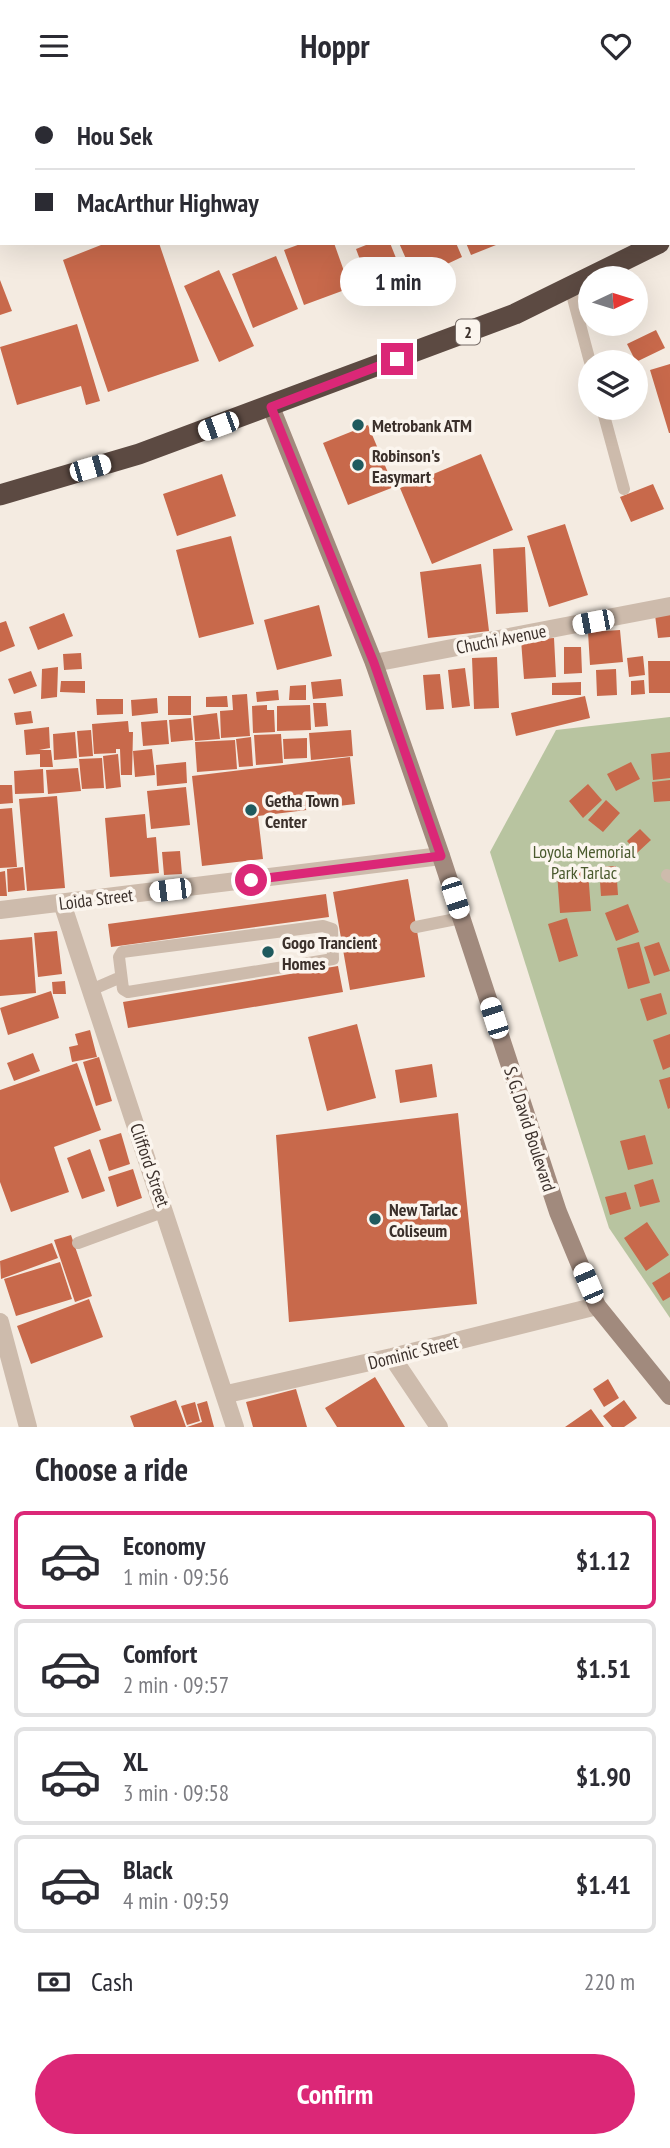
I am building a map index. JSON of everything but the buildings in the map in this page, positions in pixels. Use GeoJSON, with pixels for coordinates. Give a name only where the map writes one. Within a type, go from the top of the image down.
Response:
{"type":"FeatureCollection","features":[{"type":"Feature","properties":{"kind":"highway","name":"2"},"geometry":{"type":"LineString","coordinates":[[0,495],[139,454],[515,314],[655,245]]}},
{"type":"Feature","properties":{"kind":"street","name":"S. G. David Boulevard"},"geometry":{"type":"LineString","coordinates":[[271,407],[374,663],[441,856],[558,1212],[597,1306],[670,1396]]}},
{"type":"Feature","properties":{"kind":"street","name":"Chuchi Avenue"},"geometry":{"type":"LineString","coordinates":[[374,663],[670,605]]}},
{"type":"Feature","properties":{"kind":"street","name":"Loida Street"},"geometry":{"type":"LineString","coordinates":[[0,910],[441,856]]}},
{"type":"Feature","properties":{"kind":"street","name":"Clifford Street"},"geometry":{"type":"LineString","coordinates":[[62,903],[236,1427]]}},
{"type":"Feature","properties":{"kind":"street","name":"Dominic Street"},"geometry":{"type":"LineString","coordinates":[[227,1394],[392,1357],[597,1306]]}},
{"type":"Feature","properties":{"kind":"street"},"geometry":{"type":"LineString","coordinates":[[0,1322],[28,1427]]}},
{"type":"Feature","properties":{"kind":"street"},"geometry":{"type":"LineString","coordinates":[[392,1357],[439,1427]]}},
{"type":"Feature","properties":{"kind":"lane"},"geometry":{"type":"LineString","coordinates":[[570,287],[587,350]]}},
{"type":"Feature","properties":{"kind":"lane"},"geometry":{"type":"LineString","coordinates":[[605,420],[624,489]]}},
{"type":"Feature","properties":{"kind":"lane"},"geometry":{"type":"LineString","coordinates":[[416,927],[461,918]]}},
{"type":"Feature","properties":{"kind":"lane"},"geometry":{"type":"LineString","coordinates":[[323,926],[332,929],[337,941],[332,959],[128,992],[124,989],[121,977],[119,957],[122,952],[323,926]]}},
{"type":"Feature","properties":{"kind":"lane"},"geometry":{"type":"LineString","coordinates":[[91,990],[121,977]]}},
{"type":"Feature","properties":{"kind":"lane"},"geometry":{"type":"LineString","coordinates":[[78,1243],[165,1211]]}},
{"type":"Feature","properties":{"kind":"green space","name":"Loyola Memorial Park Tarlac"},"geometry":{"type":"Polygon","coordinates":[[[670,717],[670,1318],[609,1228],[490,852],[556,730],[670,717]]]}},
{"type":"Feature","properties":{"kind":"place","name":"Metrobank ATM"},"geometry":{"type":"Point","coordinates":[358,425]}},
{"type":"Feature","properties":{"kind":"place","name":"Robinson's Easymart"},"geometry":{"type":"Point","coordinates":[358,465]}},
{"type":"Feature","properties":{"kind":"place","name":"Getha Town Center"},"geometry":{"type":"Point","coordinates":[251,810]}},
{"type":"Feature","properties":{"kind":"place","name":"Gogo Trancient Homes"},"geometry":{"type":"Point","coordinates":[268,952]}},
{"type":"Feature","properties":{"kind":"place","name":"New Tarlac Coliseum"},"geometry":{"type":"Point","coordinates":[375,1219]}},
{"type":"Feature","properties":{"kind":"route"},"geometry":{"type":"LineString","coordinates":[[251,880],[441,856],[374,663],[271,407],[397,359]]}}]}
